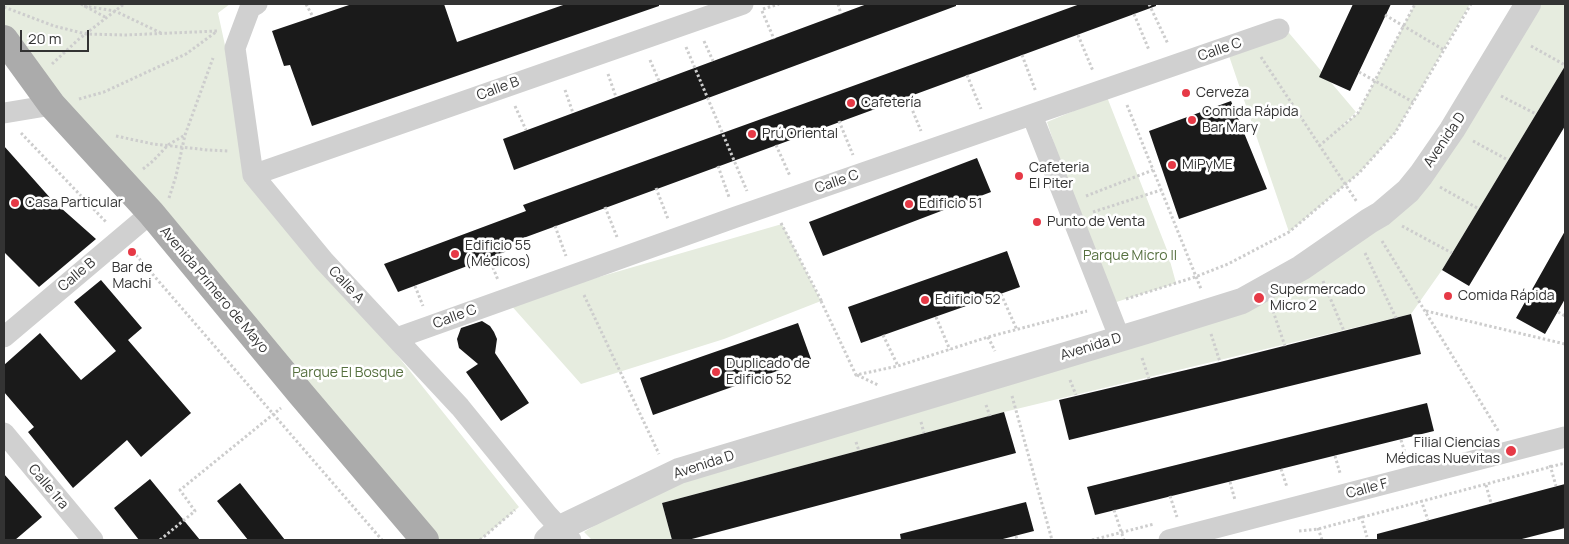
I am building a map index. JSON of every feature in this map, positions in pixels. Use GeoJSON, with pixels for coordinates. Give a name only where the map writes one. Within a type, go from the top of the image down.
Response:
{"type":"FeatureCollection","features":[{"type":"Feature","properties":{"kind":"main road","name":"Avenida Primero de Mayo"},"geometry":{"type":"LineString","coordinates":[[4,39],[159,207],[300,394],[425,540]]}},
{"type":"Feature","properties":{"kind":"street"},"geometry":{"type":"LineString","coordinates":[[253,175],[235,48],[250,8],[257,4]]}},
{"type":"Feature","properties":{"kind":"street","name":"Avenida D"},"geometry":{"type":"LineString","coordinates":[[559,536],[679,471],[1242,301],[1314,259],[1381,214],[1408,191],[1452,130],[1528,4]]}},
{"type":"Feature","properties":{"kind":"street","name":"Calle B"},"geometry":{"type":"LineString","coordinates":[[253,175],[752,9]]}},
{"type":"Feature","properties":{"kind":"street","name":"Calle C"},"geometry":{"type":"LineString","coordinates":[[397,338],[736,216],[990,129],[1035,106],[1102,90],[1279,29]]}},
{"type":"Feature","properties":{"kind":"street"},"geometry":{"type":"LineString","coordinates":[[11,121],[62,103]]}},
{"type":"Feature","properties":{"kind":"street"},"geometry":{"type":"LineString","coordinates":[[1035,106],[1120,339]]}},
{"type":"Feature","properties":{"kind":"street","name":"Calle A"},"geometry":{"type":"LineString","coordinates":[[253,175],[324,261],[460,407],[559,536]]}},
{"type":"Feature","properties":{"kind":"street","name":"Calle B"},"geometry":{"type":"LineString","coordinates":[[4,337],[159,207]]}},
{"type":"Feature","properties":{"kind":"street","name":"Calle 1ra"},"geometry":{"type":"LineString","coordinates":[[4,434],[93,540]]}},
{"type":"Feature","properties":{"kind":"street","name":"Calle F"},"geometry":{"type":"LineString","coordinates":[[1169,540],[1565,437]]}},
{"type":"Feature","properties":{"kind":"path"},"geometry":{"type":"LineString","coordinates":[[45,70],[124,4]]}},
{"type":"Feature","properties":{"kind":"path"},"geometry":{"type":"LineString","coordinates":[[306,4],[313,17]]}},
{"type":"Feature","properties":{"kind":"path"},"geometry":{"type":"LineString","coordinates":[[752,9],[759,4]]}},
{"type":"Feature","properties":{"kind":"path"},"geometry":{"type":"LineString","coordinates":[[752,9],[779,4]]}},
{"type":"Feature","properties":{"kind":"path"},"geometry":{"type":"LineString","coordinates":[[838,4],[841,14]]}},
{"type":"Feature","properties":{"kind":"path"},"geometry":{"type":"LineString","coordinates":[[1149,4],[1168,68]]}},
{"type":"Feature","properties":{"kind":"path"},"geometry":{"type":"LineString","coordinates":[[1320,146],[1358,113],[1415,4]]}},
{"type":"Feature","properties":{"kind":"path"},"geometry":{"type":"LineString","coordinates":[[821,301],[856,375],[898,366],[1107,305],[1195,277],[1228,264],[1289,232],[1359,173],[1395,133],[1471,4]]}},
{"type":"Feature","properties":{"kind":"path"},"geometry":{"type":"LineString","coordinates":[[82,5],[115,11],[162,34]]}},
{"type":"Feature","properties":{"kind":"path"},"geometry":{"type":"LineString","coordinates":[[82,5],[106,18]]}},
{"type":"Feature","properties":{"kind":"path"},"geometry":{"type":"LineString","coordinates":[[4,7],[54,26],[86,34],[126,35],[217,31],[186,54],[104,92],[62,103]]}},
{"type":"Feature","properties":{"kind":"path"},"geometry":{"type":"LineString","coordinates":[[752,9],[774,39]]}},
{"type":"Feature","properties":{"kind":"path"},"geometry":{"type":"LineString","coordinates":[[1134,14],[1168,68]]}},
{"type":"Feature","properties":{"kind":"path"},"geometry":{"type":"LineString","coordinates":[[1386,15],[1444,50]]}},
{"type":"Feature","properties":{"kind":"path"},"geometry":{"type":"LineString","coordinates":[[1510,34],[1565,66]]}},
{"type":"Feature","properties":{"kind":"path"},"geometry":{"type":"LineString","coordinates":[[1078,35],[1102,90]]}},
{"type":"Feature","properties":{"kind":"path"},"geometry":{"type":"LineString","coordinates":[[159,207],[176,176],[181,147],[215,50]]}},
{"type":"Feature","properties":{"kind":"path"},"geometry":{"type":"LineString","coordinates":[[1022,55],[1035,106]]}},
{"type":"Feature","properties":{"kind":"path"},"geometry":{"type":"LineString","coordinates":[[1359,72],[1413,102]]}},
{"type":"Feature","properties":{"kind":"path"},"geometry":{"type":"LineString","coordinates":[[967,74],[990,129]]}},
{"type":"Feature","properties":{"kind":"path"},"geometry":{"type":"LineString","coordinates":[[1480,84],[1536,114]]}},
{"type":"Feature","properties":{"kind":"path"},"geometry":{"type":"LineString","coordinates":[[907,97],[930,150]]}},
{"type":"Feature","properties":{"kind":"path"},"geometry":{"type":"LineString","coordinates":[[1126,101],[1195,277]]}},
{"type":"Feature","properties":{"kind":"path"},"geometry":{"type":"LineString","coordinates":[[11,121],[121,237],[382,540]]}},
{"type":"Feature","properties":{"kind":"path"},"geometry":{"type":"LineString","coordinates":[[839,121],[855,160]]}},
{"type":"Feature","properties":{"kind":"path"},"geometry":{"type":"LineString","coordinates":[[1452,130],[1508,160]]}},
{"type":"Feature","properties":{"kind":"path"},"geometry":{"type":"LineString","coordinates":[[107,134],[168,146],[234,151]]}},
{"type":"Feature","properties":{"kind":"path"},"geometry":{"type":"LineString","coordinates":[[139,171],[153,161],[168,146],[185,135]]}},
{"type":"Feature","properties":{"kind":"path"},"geometry":{"type":"LineString","coordinates":[[776,145],[798,195]]}},
{"type":"Feature","properties":{"kind":"path"},"geometry":{"type":"LineString","coordinates":[[718,166],[736,216]]}},
{"type":"Feature","properties":{"kind":"path"},"geometry":{"type":"LineString","coordinates":[[1082,197],[1153,170]]}},
{"type":"Feature","properties":{"kind":"path"},"geometry":{"type":"LineString","coordinates":[[1421,175],[1479,209]]}},
{"type":"Feature","properties":{"kind":"path"},"geometry":{"type":"LineString","coordinates":[[656,188],[675,238]]}},
{"type":"Feature","properties":{"kind":"path"},"geometry":{"type":"LineString","coordinates":[[1088,214],[1161,190]]}},
{"type":"Feature","properties":{"kind":"path"},"geometry":{"type":"LineString","coordinates":[[605,207],[618,239]]}},
{"type":"Feature","properties":{"kind":"path"},"geometry":{"type":"LineString","coordinates":[[1381,214],[1452,253]]}},
{"type":"Feature","properties":{"kind":"path"},"geometry":{"type":"LineString","coordinates":[[554,226],[567,258]]}},
{"type":"Feature","properties":{"kind":"path"},"geometry":{"type":"LineString","coordinates":[[1361,245],[1396,318]]}},
{"type":"Feature","properties":{"kind":"path"},"geometry":{"type":"LineString","coordinates":[[1314,259],[1344,331]]}},
{"type":"Feature","properties":{"kind":"path"},"geometry":{"type":"LineString","coordinates":[[580,287],[657,452],[679,471]]}},
{"type":"Feature","properties":{"kind":"path"},"geometry":{"type":"LineString","coordinates":[[1265,288],[1286,346]]}},
{"type":"Feature","properties":{"kind":"path"},"geometry":{"type":"LineString","coordinates":[[1001,294],[1017,330]]}},
{"type":"Feature","properties":{"kind":"path"},"geometry":{"type":"LineString","coordinates":[[1425,311],[1565,344]]}},
{"type":"Feature","properties":{"kind":"path"},"geometry":{"type":"LineString","coordinates":[[1558,312],[1565,316]]}},
{"type":"Feature","properties":{"kind":"path"},"geometry":{"type":"LineString","coordinates":[[936,318],[950,350]]}},
{"type":"Feature","properties":{"kind":"path"},"geometry":{"type":"LineString","coordinates":[[883,335],[898,366]]}},
{"type":"Feature","properties":{"kind":"path"},"geometry":{"type":"LineString","coordinates":[[1005,372],[1052,540]]}},
{"type":"Feature","properties":{"kind":"path"},"geometry":{"type":"LineString","coordinates":[[160,540],[195,511],[180,490],[300,394]]}},
{"type":"Feature","properties":{"kind":"path"},"geometry":{"type":"LineString","coordinates":[[1290,532],[1318,529],[1565,463]]}},
{"type":"Feature","properties":{"kind":"path"},"geometry":{"type":"LineString","coordinates":[[1114,510],[1124,540]]}},
{"type":"Feature","properties":{"kind":"path"},"geometry":{"type":"LineString","coordinates":[[1016,536],[1017,540]]}},
{"type":"Feature","properties":{"kind":"green space","name":"Parque El Bosque"},"geometry":{"type":"Polygon","coordinates":[[[4,4],[230,4],[218,13],[253,175],[519,507],[480,540],[428,540],[4,29],[4,4]]]}},
{"type":"Feature","properties":{"kind":"green space"},"geometry":{"type":"Polygon","coordinates":[[[1415,4],[1470,4],[1395,133],[1359,173],[1289,232],[1227,50],[1289,33],[1356,112],[1339,129],[1358,113],[1415,4]]]}},
{"type":"Feature","properties":{"kind":"green space"},"geometry":{"type":"Polygon","coordinates":[[[1531,4],[1565,4],[1565,66],[1442,270],[1411,314],[1004,412],[662,503],[672,540],[592,540],[584,532],[656,488],[1245,308],[1404,201],[1531,4]]]}},
{"type":"Feature","properties":{"kind":"green space","name":"Parque Micro II"},"geometry":{"type":"Polygon","coordinates":[[[1107,97],[1167,250],[1176,283],[1107,305],[1047,122],[1107,97]]]}},
{"type":"Feature","properties":{"kind":"green space"},"geometry":{"type":"Polygon","coordinates":[[[782,224],[821,301],[724,339],[581,384],[509,303],[782,224]]]}},
{"type":"Feature","properties":{"kind":"building"},"geometry":{"type":"Polygon","coordinates":[[[352,4],[444,4],[457,42],[566,4],[659,4],[659,6],[312,126],[290,65],[284,66],[272,31],[352,4]]]}},
{"type":"Feature","properties":{"kind":"building"},"geometry":{"type":"Polygon","coordinates":[[[867,4],[956,4],[956,6],[514,170],[503,139],[867,4]]]}},
{"type":"Feature","properties":{"kind":"building"},"geometry":{"type":"Polygon","coordinates":[[[1080,4],[1156,4],[1156,6],[507,244],[510,250],[398,292],[384,264],[526,211],[523,205],[1080,4]]]}},
{"type":"Feature","properties":{"kind":"building"},"geometry":{"type":"Polygon","coordinates":[[[1353,4],[1391,4],[1350,91],[1319,77],[1353,4]]]}},
{"type":"Feature","properties":{"kind":"building"},"geometry":{"type":"Polygon","coordinates":[[[1565,66],[1565,126],[1469,286],[1442,270],[1565,66]]]}},
{"type":"Feature","properties":{"kind":"building"},"geometry":{"type":"Polygon","coordinates":[[[1231,101],[1267,189],[1179,219],[1149,131],[1231,101]]]}},
{"type":"Feature","properties":{"kind":"building"},"geometry":{"type":"Polygon","coordinates":[[[4,146],[52,200],[96,239],[39,287],[4,252],[4,146]]]}},
{"type":"Feature","properties":{"kind":"building","name":"Edificio 51"},"geometry":{"type":"Polygon","coordinates":[[[977,158],[991,192],[823,256],[809,222],[977,158]]]}},
{"type":"Feature","properties":{"kind":"building"},"geometry":{"type":"Polygon","coordinates":[[[1565,231],[1565,299],[1545,334],[1516,318],[1565,231]]]}},
{"type":"Feature","properties":{"kind":"building","name":"Edificio 52"},"geometry":{"type":"Polygon","coordinates":[[[1007,251],[1020,287],[861,343],[848,307],[1007,251]]]}},
{"type":"Feature","properties":{"kind":"building"},"geometry":{"type":"Polygon","coordinates":[[[101,280],[142,328],[128,340],[191,413],[141,457],[127,440],[73,488],[28,432],[34,427],[4,392],[4,365],[40,333],[81,380],[116,351],[74,302],[101,280]]]}},
{"type":"Feature","properties":{"kind":"building"},"geometry":{"type":"Polygon","coordinates":[[[1411,314],[1421,354],[1069,440],[1059,400],[1411,314]]]}},
{"type":"Feature","properties":{"kind":"building"},"geometry":{"type":"Polygon","coordinates":[[[482,321],[490,326],[494,332],[497,339],[495,353],[529,403],[501,421],[466,372],[478,364],[459,348],[457,339],[461,328],[482,321]]]}},
{"type":"Feature","properties":{"kind":"building","name":"Duplicado de Edificio 52"},"geometry":{"type":"Polygon","coordinates":[[[798,323],[811,359],[653,415],[640,378],[798,323]]]}},
{"type":"Feature","properties":{"kind":"building"},"geometry":{"type":"Polygon","coordinates":[[[1427,403],[1434,431],[1095,515],[1087,487],[1427,403]]]}},
{"type":"Feature","properties":{"kind":"building"},"geometry":{"type":"Polygon","coordinates":[[[1004,412],[1016,453],[688,540],[672,540],[662,503],[1004,412]]]}},
{"type":"Feature","properties":{"kind":"building"},"geometry":{"type":"Polygon","coordinates":[[[4,474],[42,517],[15,540],[4,540],[4,474]]]}},
{"type":"Feature","properties":{"kind":"building"},"geometry":{"type":"Polygon","coordinates":[[[150,479],[200,540],[139,540],[114,508],[150,479]]]}},
{"type":"Feature","properties":{"kind":"building"},"geometry":{"type":"Polygon","coordinates":[[[240,483],[285,540],[248,540],[217,501],[240,483]]]}},
{"type":"Feature","properties":{"kind":"building"},"geometry":{"type":"Polygon","coordinates":[[[1565,484],[1565,528],[1518,540],[1377,540],[1377,534],[1565,484]]]}},
{"type":"Feature","properties":{"kind":"building"},"geometry":{"type":"Polygon","coordinates":[[[1026,502],[1034,531],[999,540],[901,540],[900,534],[1026,502]]]}},
{"type":"Feature","properties":{"kind":"place","name":"Cerveza"},"geometry":{"type":"Point","coordinates":[1186,93]}},
{"type":"Feature","properties":{"kind":"place","name":"Cafetería"},"geometry":{"type":"Point","coordinates":[851,103]}},
{"type":"Feature","properties":{"kind":"place","name":"Comida Rápida Bar Mary"},"geometry":{"type":"Point","coordinates":[1192,120]}},
{"type":"Feature","properties":{"kind":"place","name":"Prú Oriental"},"geometry":{"type":"Point","coordinates":[752,134]}},
{"type":"Feature","properties":{"kind":"place","name":"MiPyME"},"geometry":{"type":"Point","coordinates":[1172,165]}},
{"type":"Feature","properties":{"kind":"place","name":"Cafeteria El Piter"},"geometry":{"type":"Point","coordinates":[1019,176]}},
{"type":"Feature","properties":{"kind":"place","name":"Casa Particular"},"geometry":{"type":"Point","coordinates":[15,203]}},
{"type":"Feature","properties":{"kind":"place","name":"Edificio 51"},"geometry":{"type":"Point","coordinates":[909,204]}},
{"type":"Feature","properties":{"kind":"place","name":"Punto de Venta"},"geometry":{"type":"Point","coordinates":[1037,222]}},
{"type":"Feature","properties":{"kind":"place","name":"Bar de Machi"},"geometry":{"type":"Point","coordinates":[132,252]}},
{"type":"Feature","properties":{"kind":"place","name":"Edificio 55 (Médicos)"},"geometry":{"type":"Point","coordinates":[455,254]}},
{"type":"Feature","properties":{"kind":"place","name":"Comida Rápida"},"geometry":{"type":"Point","coordinates":[1448,296]}},
{"type":"Feature","properties":{"kind":"place","name":"Supermercado Micro 2"},"geometry":{"type":"Point","coordinates":[1259,298]}},
{"type":"Feature","properties":{"kind":"place","name":"Edificio 52"},"geometry":{"type":"Point","coordinates":[925,300]}},
{"type":"Feature","properties":{"kind":"place","name":"Duplicado de Edificio 52"},"geometry":{"type":"Point","coordinates":[716,372]}},
{"type":"Feature","properties":{"kind":"place","name":"Filial Ciencias Médicas Nuevitas"},"geometry":{"type":"Point","coordinates":[1511,451]}}]}
